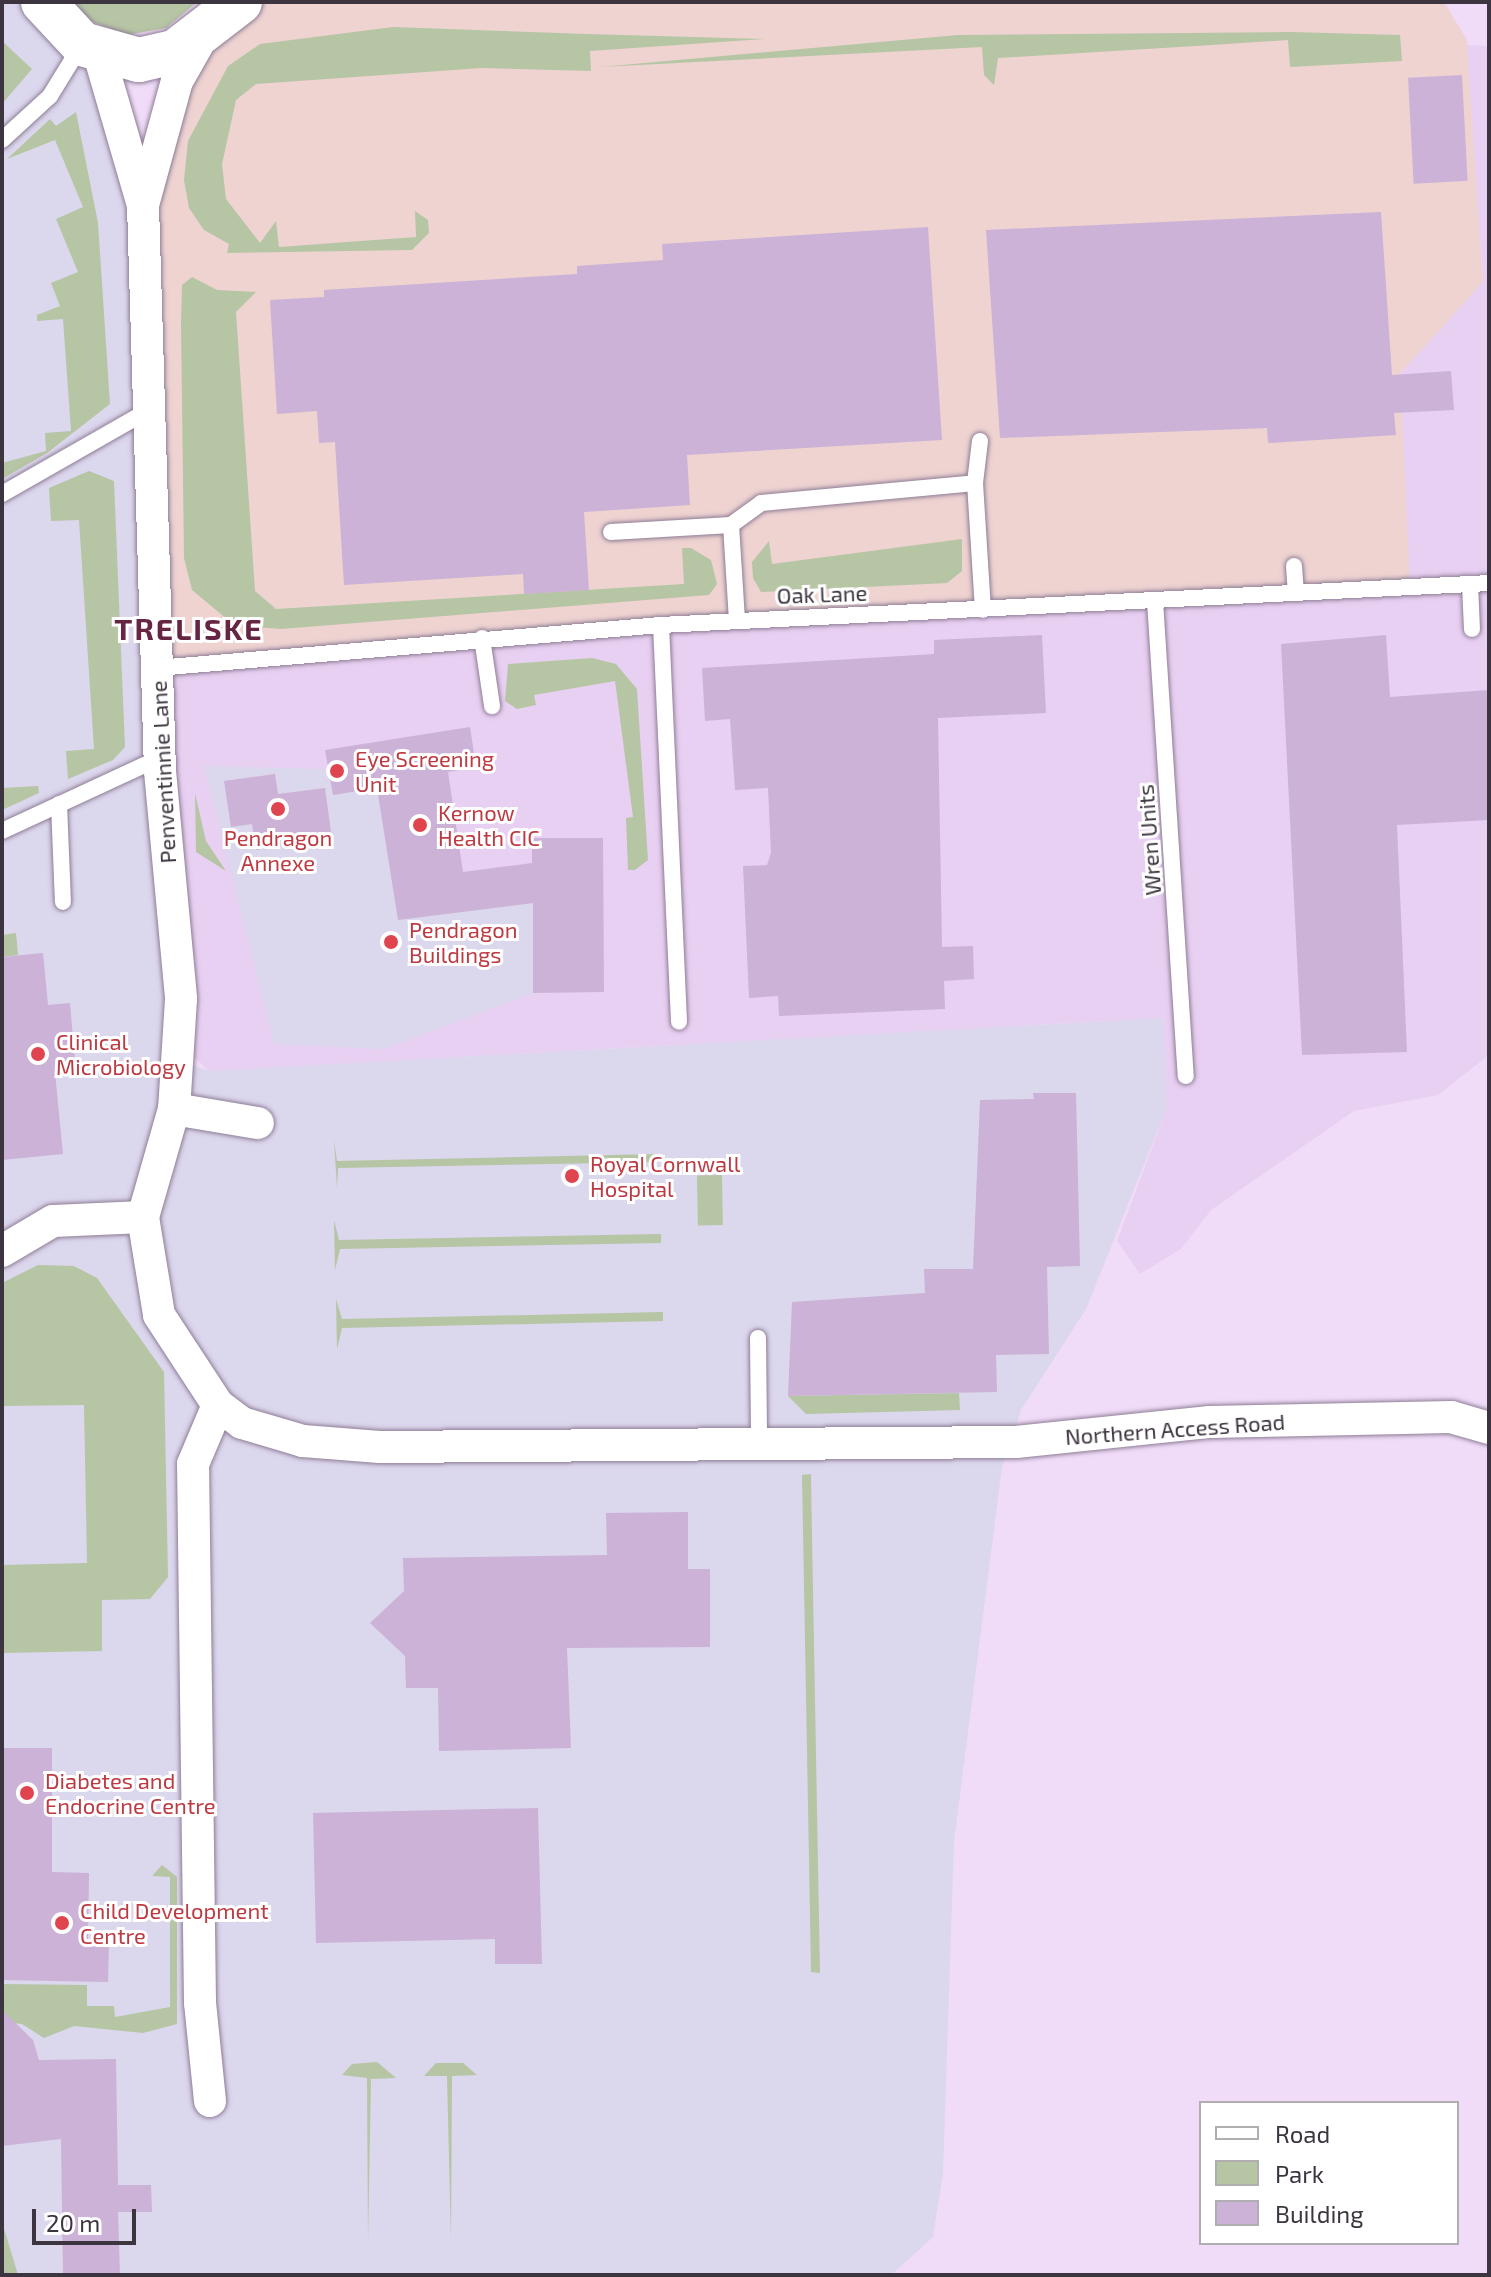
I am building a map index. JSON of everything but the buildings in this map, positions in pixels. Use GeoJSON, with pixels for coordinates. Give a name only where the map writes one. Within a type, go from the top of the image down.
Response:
{"type":"FeatureCollection","features":[{"type":"Feature","properties":{"kind":"highway"},"geometry":{"type":"LineString","coordinates":[[38,5],[90,49],[139,60],[175,52],[225,13]]}},
{"type":"Feature","properties":{"kind":"street","name":"Penventinnie Lane"},"geometry":{"type":"LineString","coordinates":[[143,1217],[174,1109],[181,999],[159,758],[143,205],[177,81],[225,13]]}},
{"type":"Feature","properties":{"kind":"street","name":"Penventinnie Lane"},"geometry":{"type":"LineString","coordinates":[[90,49],[143,205]]}},
{"type":"Feature","properties":{"kind":"street"},"geometry":{"type":"LineString","coordinates":[[174,1109],[258,1123]]}},
{"type":"Feature","properties":{"kind":"street"},"geometry":{"type":"LineString","coordinates":[[2,1251],[53,1221],[143,1217],[159,1315],[218,1405],[193,1464],[200,2003],[210,2101]]}},
{"type":"Feature","properties":{"kind":"street","name":"Northern Access Road"},"geometry":{"type":"LineString","coordinates":[[218,1405],[242,1423],[303,1441],[380,1447],[1016,1442],[1210,1422],[1451,1417],[1489,1428]]}},
{"type":"Feature","properties":{"kind":"lane"},"geometry":{"type":"LineString","coordinates":[[2,140],[50,96],[90,49]]}},
{"type":"Feature","properties":{"kind":"lane"},"geometry":{"type":"LineString","coordinates":[[2,494],[149,410]]}},
{"type":"Feature","properties":{"kind":"lane"},"geometry":{"type":"LineString","coordinates":[[980,441],[975,483],[983,610]]}},
{"type":"Feature","properties":{"kind":"lane"},"geometry":{"type":"LineString","coordinates":[[611,532],[731,525],[761,503],[975,483]]}},
{"type":"Feature","properties":{"kind":"lane"},"geometry":{"type":"LineString","coordinates":[[731,525],[737,620]]}},
{"type":"Feature","properties":{"kind":"lane"},"geometry":{"type":"LineString","coordinates":[[1294,566],[1296,593]]}},
{"type":"Feature","properties":{"kind":"lane","name":"Oak Lane"},"geometry":{"type":"LineString","coordinates":[[157,668],[482,638],[737,620],[1489,583]]}},
{"type":"Feature","properties":{"kind":"lane"},"geometry":{"type":"LineString","coordinates":[[1470,584],[1472,629]]}},
{"type":"Feature","properties":{"kind":"lane","name":"Wren Units"},"geometry":{"type":"LineString","coordinates":[[1155,601],[1186,1076]]}},
{"type":"Feature","properties":{"kind":"lane"},"geometry":{"type":"LineString","coordinates":[[661,625],[679,1022]]}},
{"type":"Feature","properties":{"kind":"lane"},"geometry":{"type":"LineString","coordinates":[[482,638],[492,706]]}},
{"type":"Feature","properties":{"kind":"lane"},"geometry":{"type":"LineString","coordinates":[[2,831],[159,758]]}},
{"type":"Feature","properties":{"kind":"lane"},"geometry":{"type":"LineString","coordinates":[[59,804],[63,902]]}},
{"type":"Feature","properties":{"kind":"lane"},"geometry":{"type":"LineString","coordinates":[[758,1338],[759,1442]]}},
{"type":"Feature","properties":{"kind":"shaded area","name":"Royal Cornwall Hospital"},"geometry":{"type":"Polygon","coordinates":[[[2,2],[25,2],[82,44],[143,205],[181,1062],[210,1071],[1163,1018],[1166,1110],[1086,1309],[1021,1410],[1002,1467],[954,1842],[943,2173],[933,2237],[891,2275],[2,2275],[2,2]]]}},
{"type":"Feature","properties":{"kind":"shaded area"},"geometry":{"type":"Polygon","coordinates":[[[240,2],[1444,2],[1467,40],[1483,282],[1400,374],[1411,586],[157,668],[154,160],[177,81],[240,2]]]}},
{"type":"Feature","properties":{"kind":"shaded area"},"geometry":{"type":"Polygon","coordinates":[[[1467,45],[1489,46],[1489,1055],[1438,1095],[1354,1111],[1211,1210],[1181,1249],[1140,1274],[1117,1241],[1166,1110],[1162,1018],[209,1071],[182,1046],[157,668],[482,638],[1410,586],[1400,374],[1483,282],[1467,45]]]}},
{"type":"Feature","properties":{"kind":"shaded area","name":"Pendragon Buildings"},"geometry":{"type":"Polygon","coordinates":[[[204,766],[448,772],[464,878],[533,891],[533,993],[385,1049],[274,1044],[204,766]]]}},
{"type":"Feature","properties":{"kind":"green space"},"geometry":{"type":"Polygon","coordinates":[[[72,2],[197,2],[166,28],[127,35],[90,21],[72,2]]]}},
{"type":"Feature","properties":{"kind":"green space"},"geometry":{"type":"Polygon","coordinates":[[[393,27],[765,39],[590,51],[591,71],[482,68],[256,84],[236,100],[222,164],[226,199],[260,243],[276,221],[279,247],[416,237],[415,211],[428,220],[429,233],[412,250],[227,253],[229,244],[204,230],[189,208],[184,180],[188,141],[228,66],[260,44],[393,27]]]}},
{"type":"Feature","properties":{"kind":"green space"},"geometry":{"type":"Polygon","coordinates":[[[1290,32],[1400,35],[1402,61],[1290,67],[1288,40],[998,58],[994,85],[984,75],[982,47],[600,67],[958,35],[1290,32]]]}},
{"type":"Feature","properties":{"kind":"green space"},"geometry":{"type":"Polygon","coordinates":[[[2,41],[32,69],[2,104],[2,41]]]}},
{"type":"Feature","properties":{"kind":"green space"},"geometry":{"type":"Polygon","coordinates":[[[76,112],[98,223],[110,404],[47,453],[2,479],[2,463],[46,451],[45,433],[71,431],[63,319],[37,321],[37,315],[60,306],[51,283],[78,272],[56,219],[83,207],[55,140],[7,159],[50,119],[56,126],[76,112]]]}},
{"type":"Feature","properties":{"kind":"green space"},"geometry":{"type":"Polygon","coordinates":[[[192,277],[217,290],[256,292],[236,312],[255,591],[276,609],[684,584],[682,548],[691,548],[711,560],[717,584],[709,595],[281,629],[234,625],[192,590],[184,558],[182,285],[192,277]]]}},
{"type":"Feature","properties":{"kind":"green space"},"geometry":{"type":"Polygon","coordinates":[[[89,471],[114,481],[125,747],[113,760],[68,779],[66,751],[94,749],[79,520],[51,521],[49,488],[89,471]]]}},
{"type":"Feature","properties":{"kind":"green space"},"geometry":{"type":"Polygon","coordinates":[[[962,539],[962,571],[947,583],[761,592],[753,578],[752,562],[769,541],[772,564],[962,539]]]}},
{"type":"Feature","properties":{"kind":"green space"},"geometry":{"type":"Polygon","coordinates":[[[592,658],[616,664],[637,689],[648,860],[635,870],[628,870],[626,818],[633,817],[615,681],[534,695],[536,705],[517,709],[505,701],[508,664],[592,658]]]}},
{"type":"Feature","properties":{"kind":"green space"},"geometry":{"type":"Polygon","coordinates":[[[38,786],[39,793],[2,810],[2,788],[38,786]]]}},
{"type":"Feature","properties":{"kind":"green space"},"geometry":{"type":"Polygon","coordinates":[[[195,793],[206,841],[226,871],[196,852],[195,793]]]}},
{"type":"Feature","properties":{"kind":"green space"},"geometry":{"type":"Polygon","coordinates":[[[16,933],[18,955],[2,957],[2,935],[16,933]]]}},
{"type":"Feature","properties":{"kind":"green space"},"geometry":{"type":"Polygon","coordinates":[[[334,1140],[337,1161],[659,1154],[659,1162],[338,1168],[337,1188],[334,1140]]]}},
{"type":"Feature","properties":{"kind":"green space"},"geometry":{"type":"Polygon","coordinates":[[[697,1175],[722,1175],[723,1225],[698,1225],[697,1175]]]}},
{"type":"Feature","properties":{"kind":"green space"},"geometry":{"type":"Polygon","coordinates":[[[334,1220],[339,1240],[661,1234],[661,1243],[340,1249],[335,1270],[334,1220]]]}},
{"type":"Feature","properties":{"kind":"green space"},"geometry":{"type":"Polygon","coordinates":[[[38,1265],[74,1266],[97,1278],[164,1372],[168,1577],[150,1599],[102,1600],[102,1651],[2,1653],[2,1565],[87,1563],[84,1405],[2,1406],[2,1283],[38,1265]]]}},
{"type":"Feature","properties":{"kind":"green space"},"geometry":{"type":"Polygon","coordinates":[[[336,1299],[342,1319],[663,1312],[663,1321],[342,1328],[337,1349],[336,1299]]]}},
{"type":"Feature","properties":{"kind":"green space"},"geometry":{"type":"Polygon","coordinates":[[[959,1393],[960,1410],[806,1414],[788,1396],[959,1393]]]}},
{"type":"Feature","properties":{"kind":"green space"},"geometry":{"type":"Polygon","coordinates":[[[811,1474],[820,1973],[811,1972],[802,1475],[811,1474]]]}},
{"type":"Feature","properties":{"kind":"green space"},"geometry":{"type":"Polygon","coordinates":[[[162,1865],[177,1877],[177,2024],[143,2033],[74,2026],[44,2038],[22,2024],[2,2022],[2,1984],[87,1985],[87,2006],[114,2006],[115,2017],[170,2007],[170,1877],[152,1876],[162,1865]]]}},
{"type":"Feature","properties":{"kind":"green space"},"geometry":{"type":"Polygon","coordinates":[[[377,2062],[396,2078],[371,2079],[368,2242],[367,2078],[342,2075],[352,2064],[377,2062]]]}},
{"type":"Feature","properties":{"kind":"green space"},"geometry":{"type":"Polygon","coordinates":[[[436,2063],[463,2063],[477,2075],[452,2076],[451,2240],[447,2076],[424,2076],[436,2063]]]}},
{"type":"Feature","properties":{"kind":"green space"},"geometry":{"type":"Polygon","coordinates":[[[2,2222],[18,2275],[2,2275],[2,2222]]]}},
{"type":"Feature","properties":{"kind":"place","name":"Eye Screening Unit"},"geometry":{"type":"Point","coordinates":[337,771]}},
{"type":"Feature","properties":{"kind":"place","name":"Pendragon Annexe"},"geometry":{"type":"Point","coordinates":[278,809]}},
{"type":"Feature","properties":{"kind":"place","name":"Kernow Health CIC"},"geometry":{"type":"Point","coordinates":[420,825]}},
{"type":"Feature","properties":{"kind":"place","name":"Pendragon Buildings"},"geometry":{"type":"Point","coordinates":[391,942]}},
{"type":"Feature","properties":{"kind":"place","name":"Clinical Microbiology"},"geometry":{"type":"Point","coordinates":[38,1054]}},
{"type":"Feature","properties":{"kind":"place","name":"Royal Cornwall Hospital"},"geometry":{"type":"Point","coordinates":[572,1176]}},
{"type":"Feature","properties":{"kind":"place","name":"Diabetes and Endocrine Centre"},"geometry":{"type":"Point","coordinates":[27,1793]}},
{"type":"Feature","properties":{"kind":"place","name":"Child Development Centre"},"geometry":{"type":"Point","coordinates":[62,1923]}},
{"type":"Feature","properties":{"kind":"district","name":"TRELISKE"},"geometry":{"type":"Point","coordinates":[189,628]}}]}
